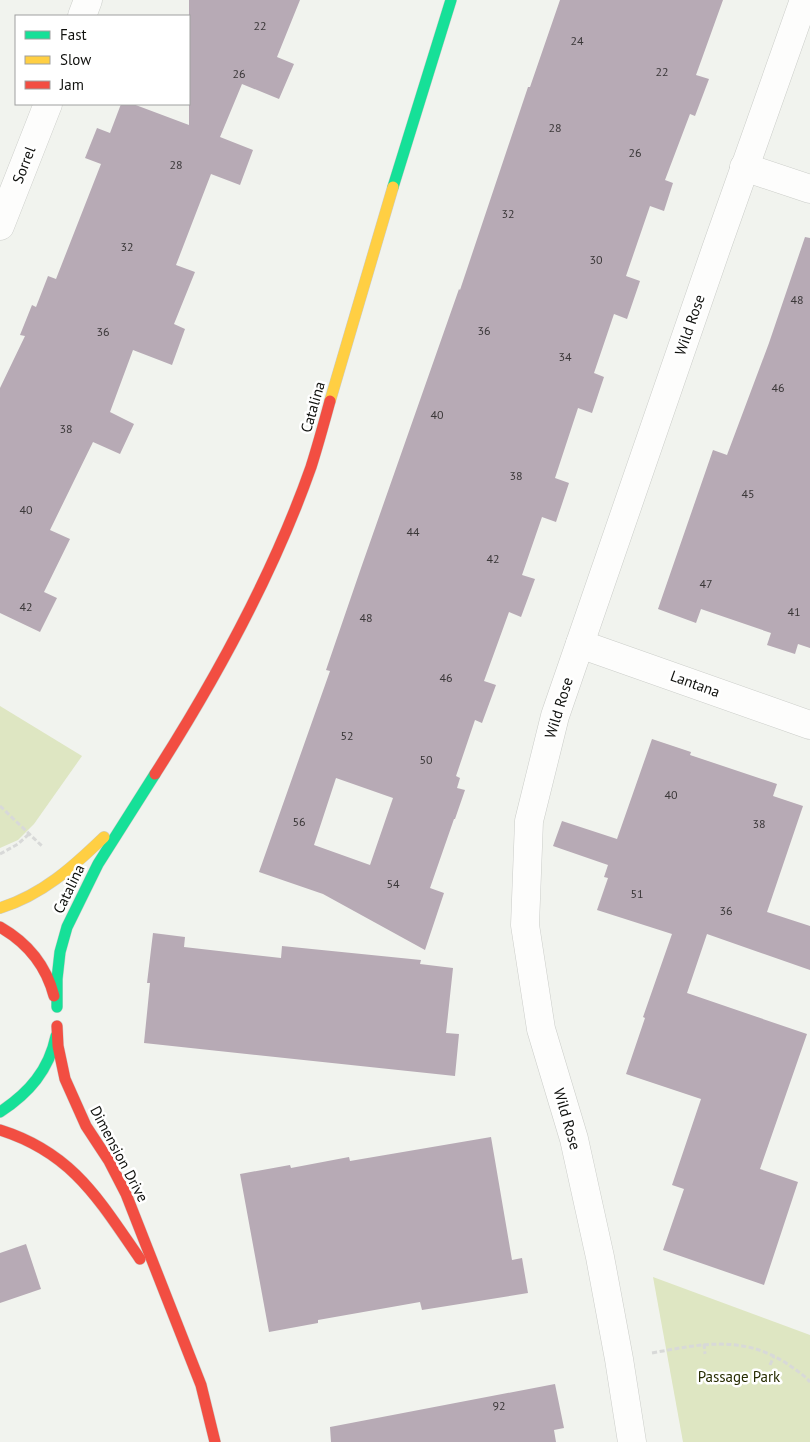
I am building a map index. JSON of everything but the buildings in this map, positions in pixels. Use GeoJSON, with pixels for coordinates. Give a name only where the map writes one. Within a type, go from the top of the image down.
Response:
{"type":"FeatureCollection","features":[{"type":"Feature","properties":{"kind":"street"},"geometry":{"type":"LineString","coordinates":[[82,15],[88,0]]}},
{"type":"Feature","properties":{"kind":"street","name":"Catalina"},"geometry":{"type":"LineString","coordinates":[[57,1026],[57,979],[60,952],[67,927],[98,864],[192,716],[233,642],[280,545],[312,466],[387,206],[451,0]]}},
{"type":"Feature","properties":{"kind":"street","name":"Wild Rose"},"geometry":{"type":"LineString","coordinates":[[632,1442],[600,1257],[574,1139],[541,1029],[525,925],[529,821],[555,716],[744,167],[804,0]]}},
{"type":"Feature","properties":{"kind":"street","name":"Sorrel"},"geometry":{"type":"LineString","coordinates":[[0,226],[48,105]]}},
{"type":"Feature","properties":{"kind":"street"},"geometry":{"type":"LineString","coordinates":[[744,167],[810,189]]}},
{"type":"Feature","properties":{"kind":"street","name":"Lantana"},"geometry":{"type":"LineString","coordinates":[[580,644],[810,725]]}},
{"type":"Feature","properties":{"kind":"street","name":"Catalina"},"geometry":{"type":"LineString","coordinates":[[0,908],[28,898],[69,870],[104,838],[142,795]]}},
{"type":"Feature","properties":{"kind":"street"},"geometry":{"type":"LineString","coordinates":[[0,927],[24,942],[36,956],[46,972],[57,1007]]}},
{"type":"Feature","properties":{"kind":"street"},"geometry":{"type":"LineString","coordinates":[[0,1112],[13,1104],[39,1079],[55,1045],[57,1026]]}},
{"type":"Feature","properties":{"kind":"street","name":"Dimension Drive"},"geometry":{"type":"LineString","coordinates":[[57,1026],[58,1046],[65,1079],[86,1126],[109,1161],[126,1194],[201,1384],[215,1442]]}},
{"type":"Feature","properties":{"kind":"street","name":"Dimension Drive"},"geometry":{"type":"LineString","coordinates":[[0,1130],[31,1142],[55,1156],[72,1170],[105,1209],[164,1293]]}},
{"type":"Feature","properties":{"kind":"path"},"geometry":{"type":"LineString","coordinates":[[0,806],[46,849]]}},
{"type":"Feature","properties":{"kind":"path"},"geometry":{"type":"LineString","coordinates":[[0,854],[18,844],[29,834]]}},
{"type":"Feature","properties":{"kind":"path"},"geometry":{"type":"LineString","coordinates":[[704,1344],[705,1354]]}},
{"type":"Feature","properties":{"kind":"path"},"geometry":{"type":"LineString","coordinates":[[619,1359],[704,1344],[739,1344],[774,1356],[810,1382]]}},
{"type":"Feature","properties":{"kind":"path"},"geometry":{"type":"LineString","coordinates":[[770,1365],[774,1356]]}},
{"type":"Feature","properties":{"kind":"green space"},"geometry":{"type":"Polygon","coordinates":[[[0,706],[82,756],[34,824],[18,840],[0,848],[0,706]]]}},
{"type":"Feature","properties":{"kind":"green space","name":"Passage Park"},"geometry":{"type":"Polygon","coordinates":[[[653,1277],[810,1335],[810,1442],[683,1442],[653,1277]]]}},
{"type":"Feature","properties":{"kind":"traffic: fast"},"geometry":{"type":"LineString","coordinates":[[393,187],[451,0]]}},
{"type":"Feature","properties":{"kind":"traffic: fast"},"geometry":{"type":"LineString","coordinates":[[57,1007],[57,979],[60,952],[67,927],[98,864],[155,774]]}},
{"type":"Feature","properties":{"kind":"traffic: fast"},"geometry":{"type":"LineString","coordinates":[[0,1112],[20,1097],[36,1080],[48,1060],[56,1036]]}},
{"type":"Feature","properties":{"kind":"traffic: slow"},"geometry":{"type":"LineString","coordinates":[[330,401],[393,187]]}},
{"type":"Feature","properties":{"kind":"traffic: slow"},"geometry":{"type":"LineString","coordinates":[[0,908],[30,896],[43,888],[81,859],[104,837]]}},
{"type":"Feature","properties":{"kind":"traffic: jam"},"geometry":{"type":"LineString","coordinates":[[155,774],[222,663],[261,586],[296,507],[311,467],[330,401]]}},
{"type":"Feature","properties":{"kind":"traffic: jam"},"geometry":{"type":"LineString","coordinates":[[0,927],[19,940],[34,956],[46,974],[54,996]]}},
{"type":"Feature","properties":{"kind":"traffic: jam"},"geometry":{"type":"LineString","coordinates":[[57,1026],[58,1046],[65,1079],[86,1126],[109,1161],[126,1194],[201,1385],[215,1442]]}},
{"type":"Feature","properties":{"kind":"traffic: jam"},"geometry":{"type":"LineString","coordinates":[[0,1130],[25,1140],[66,1165],[97,1198],[140,1259]]}}]}
